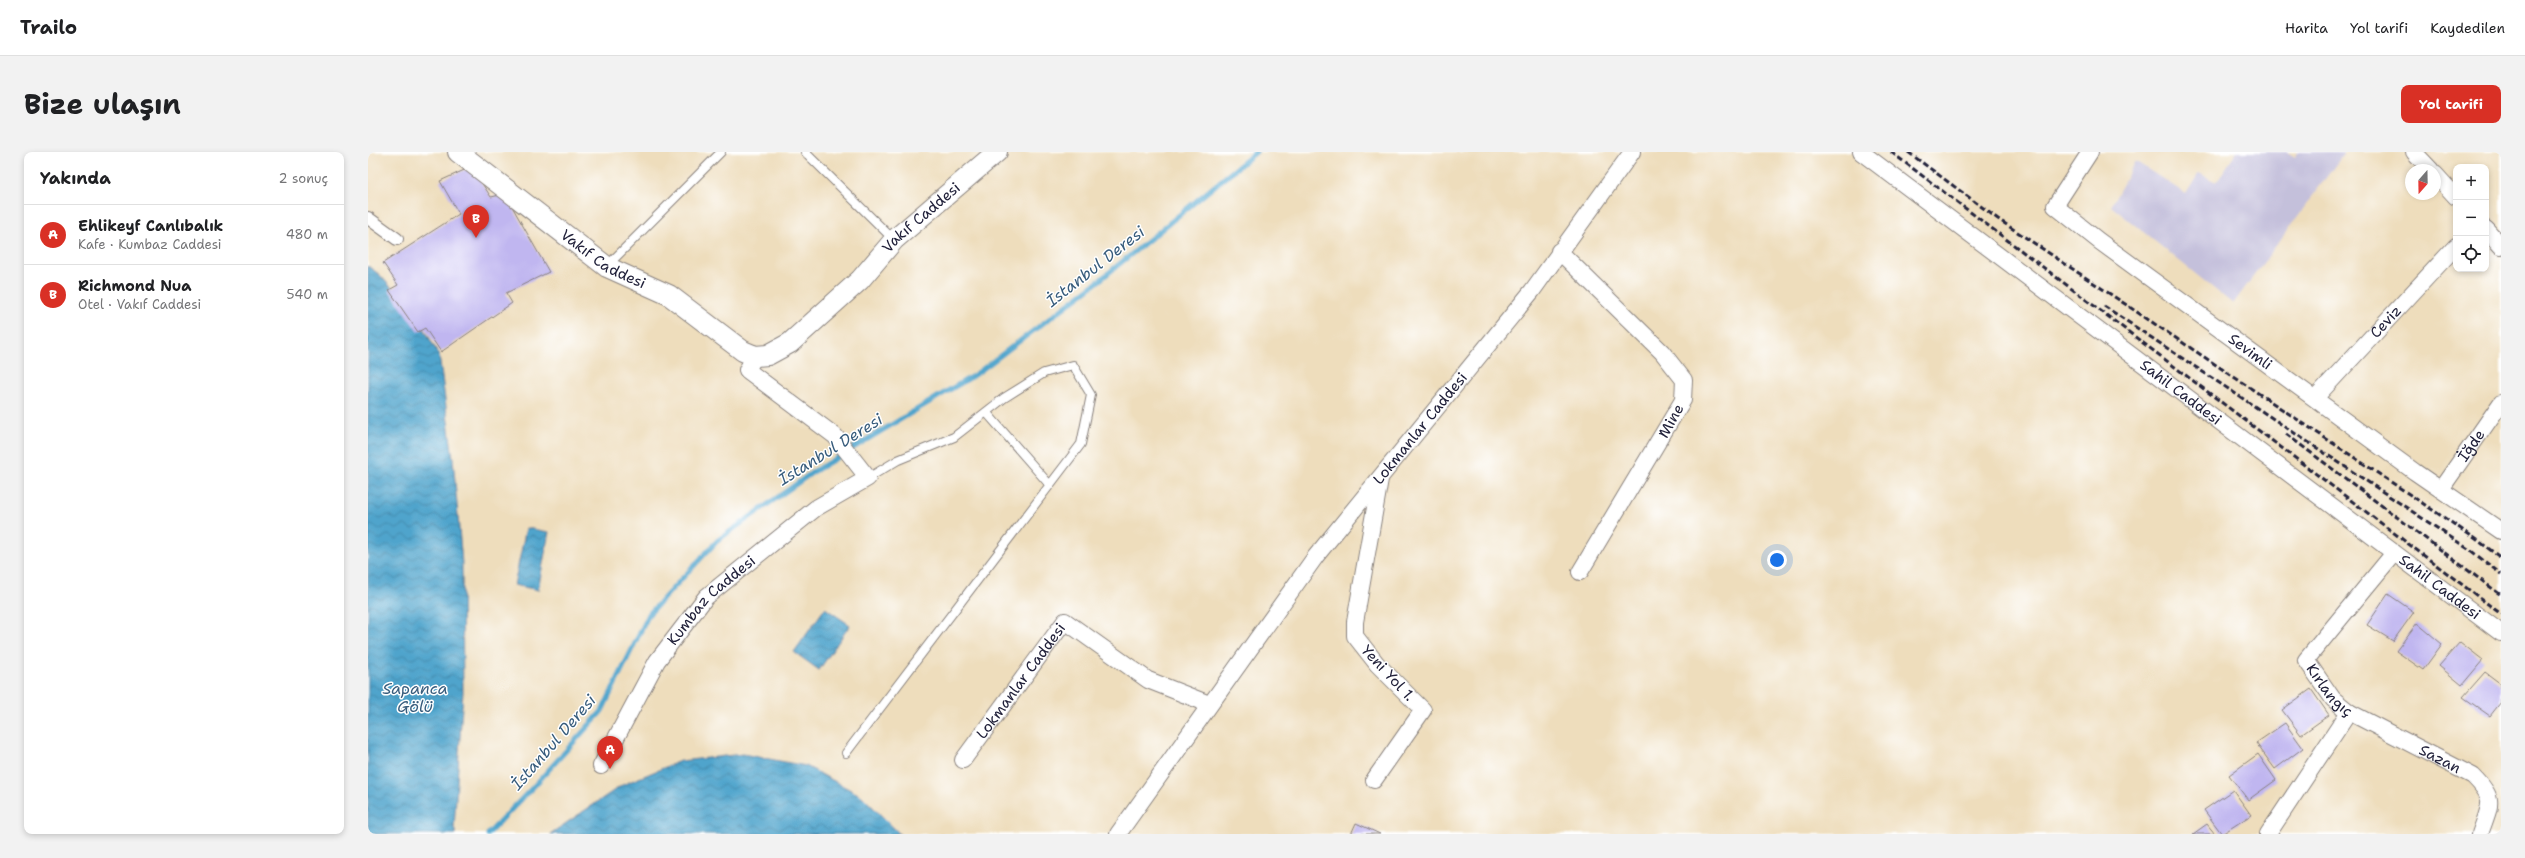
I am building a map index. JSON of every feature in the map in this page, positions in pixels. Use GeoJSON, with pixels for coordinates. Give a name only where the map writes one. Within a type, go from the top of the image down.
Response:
{"type":"FeatureCollection","features":[{"type":"Feature","properties":{"kind":"street","name":"Vakıf Caddesi"},"geometry":{"type":"LineString","coordinates":[[458,152],[607,267],[669,295],[743,351],[755,356],[768,355],[790,343],[860,280],[894,240],[997,152]]}},
{"type":"Feature","properties":{"kind":"street","name":"Lokmanlar Caddesi"},"geometry":{"type":"LineString","coordinates":[[1118,834],[1209,704],[1316,556],[1532,291],[1559,250],[1632,152]]}},
{"type":"Feature","properties":{"kind":"street","name":"Sahil Caddesi"},"geometry":{"type":"LineString","coordinates":[[1861,152],[2501,633]]}},
{"type":"Feature","properties":{"kind":"street","name":"Sevimli"},"geometry":{"type":"LineString","coordinates":[[2090,152],[2055,206],[2099,241],[2501,531]]}},
{"type":"Feature","properties":{"kind":"street"},"geometry":{"type":"LineString","coordinates":[[2414,152],[2425,164]]}},
{"type":"Feature","properties":{"kind":"street"},"geometry":{"type":"LineString","coordinates":[[2441,181],[2453,194]]}},
{"type":"Feature","properties":{"kind":"street"},"geometry":{"type":"LineString","coordinates":[[368,218],[397,239]]}},
{"type":"Feature","properties":{"kind":"street"},"geometry":{"type":"LineString","coordinates":[[2489,232],[2501,246]]}},
{"type":"Feature","properties":{"kind":"street","name":"Ceviz"},"geometry":{"type":"LineString","coordinates":[[2315,398],[2453,249]]}},
{"type":"Feature","properties":{"kind":"street","name":"Mine"},"geometry":{"type":"LineString","coordinates":[[1559,250],[1662,352],[1684,380],[1683,400],[1580,572]]}},
{"type":"Feature","properties":{"kind":"street"},"geometry":{"type":"LineString","coordinates":[[755,356],[747,370],[835,436],[868,478]]}},
{"type":"Feature","properties":{"kind":"street","name":"İğde"},"geometry":{"type":"LineString","coordinates":[[2441,489],[2501,403]]}},
{"type":"Feature","properties":{"kind":"street","name":"Kumbaz Caddesi"},"geometry":{"type":"LineString","coordinates":[[601,766],[657,661],[706,597],[816,508],[868,478]]}},
{"type":"Feature","properties":{"kind":"street","name":"Yeni Yol 1."},"geometry":{"type":"LineString","coordinates":[[1374,780],[1423,710],[1377,664],[1355,636],[1355,622],[1380,479]]}},
{"type":"Feature","properties":{"kind":"street","name":"Kırlangıç"},"geometry":{"type":"LineString","coordinates":[[2268,834],[2349,712],[2333,699],[2306,660],[2394,553]]}},
{"type":"Feature","properties":{"kind":"street","name":"Lokmanlar Caddesi"},"geometry":{"type":"LineString","coordinates":[[962,760],[1065,621],[1148,680],[1209,704]]}},
{"type":"Feature","properties":{"kind":"street","name":"Sazan"},"geometry":{"type":"LineString","coordinates":[[2349,712],[2473,776],[2487,790],[2490,804],[2480,834]]}},
{"type":"Feature","properties":{"kind":"lane"},"geometry":{"type":"LineString","coordinates":[[607,267],[721,152]]}},
{"type":"Feature","properties":{"kind":"lane"},"geometry":{"type":"LineString","coordinates":[[805,152],[894,240]]}},
{"type":"Feature","properties":{"kind":"lane"},"geometry":{"type":"LineString","coordinates":[[846,753],[1049,484],[1081,444],[1091,395],[1074,365],[1044,373],[986,412],[954,437],[898,460],[868,478]]}},
{"type":"Feature","properties":{"kind":"lane"},"geometry":{"type":"LineString","coordinates":[[986,412],[1049,484]]}},
{"type":"Feature","properties":{"kind":"shaded area"},"geometry":{"type":"Polygon","coordinates":[[[2237,152],[2287,152],[2295,157],[2298,152],[2345,152],[2233,304],[2111,206],[2135,161],[2186,194],[2199,173],[2216,182],[2237,152]]]}},
{"type":"Feature","properties":{"kind":"water","name":"Sapanca Gölü"},"geometry":{"type":"Polygon","coordinates":[[[368,266],[380,275],[418,318],[439,355],[453,458],[462,563],[463,692],[454,828],[456,834],[368,834],[368,266]]]}},
{"type":"Feature","properties":{"kind":"water"},"geometry":{"type":"Polygon","coordinates":[[[526,528],[549,532],[538,590],[514,585],[526,528]]]}},
{"type":"Feature","properties":{"kind":"water"},"geometry":{"type":"Polygon","coordinates":[[[825,608],[850,625],[819,670],[794,652],[825,608]]]}},
{"type":"Feature","properties":{"kind":"water"},"geometry":{"type":"Polygon","coordinates":[[[743,754],[806,766],[862,796],[900,834],[550,834],[622,785],[680,761],[743,754]]]}},
{"type":"Feature","properties":{"kind":"building"},"geometry":{"type":"Polygon","coordinates":[[[471,167],[491,197],[505,194],[549,272],[506,293],[512,303],[441,352],[425,328],[418,332],[389,290],[398,285],[383,263],[459,214],[440,181],[471,167]]]}},
{"type":"Feature","properties":{"kind":"building"},"geometry":{"type":"Polygon","coordinates":[[[2388,594],[2414,612],[2393,641],[2367,625],[2388,594]]]}},
{"type":"Feature","properties":{"kind":"building"},"geometry":{"type":"Polygon","coordinates":[[[2417,623],[2442,644],[2423,670],[2396,651],[2417,623]]]}},
{"type":"Feature","properties":{"kind":"building"},"geometry":{"type":"Polygon","coordinates":[[[2460,642],[2483,660],[2462,685],[2439,666],[2460,642]]]}},
{"type":"Feature","properties":{"kind":"building"},"geometry":{"type":"Polygon","coordinates":[[[2485,672],[2501,684],[2501,702],[2490,716],[2463,697],[2485,672]]]}},
{"type":"Feature","properties":{"kind":"building"},"geometry":{"type":"Polygon","coordinates":[[[2311,689],[2329,715],[2301,735],[2282,710],[2311,689]]]}},
{"type":"Feature","properties":{"kind":"building"},"geometry":{"type":"Polygon","coordinates":[[[2285,723],[2303,748],[2275,769],[2256,743],[2285,723]]]}},
{"type":"Feature","properties":{"kind":"building"},"geometry":{"type":"Polygon","coordinates":[[[2258,754],[2276,780],[2248,800],[2229,775],[2258,754]]]}},
{"type":"Feature","properties":{"kind":"building"},"geometry":{"type":"Polygon","coordinates":[[[2233,790],[2251,815],[2222,834],[2204,810],[2233,790]]]}},
{"type":"Feature","properties":{"kind":"building"},"geometry":{"type":"Polygon","coordinates":[[[1356,823],[1380,834],[1351,834],[1356,823]]]}},
{"type":"Feature","properties":{"kind":"building"},"geometry":{"type":"Polygon","coordinates":[[[2207,824],[2215,834],[2193,834],[2207,824]]]}},
{"type":"Feature","properties":{"kind":"waterway","name":"İstanbul Deresi"},"geometry":{"type":"LineString","coordinates":[[488,834],[602,711],[649,614],[718,540],[813,472],[976,374],[1095,284],[1256,152]]}},
{"type":"Feature","properties":{"kind":"railway"},"geometry":{"type":"LineString","coordinates":[[1891,152],[2501,614]]}},
{"type":"Feature","properties":{"kind":"railway"},"geometry":{"type":"LineString","coordinates":[[1908,152],[1998,219],[2476,539],[2501,558]]}},
{"type":"Feature","properties":{"kind":"railway"},"geometry":{"type":"LineString","coordinates":[[2104,306],[2470,550],[2501,574]]}},
{"type":"Feature","properties":{"kind":"railway"},"geometry":{"type":"LineString","coordinates":[[2286,434],[2501,595]]}},
{"type":"Feature","properties":{"kind":"place","name":"Richmond Nua"},"geometry":{"type":"Point","coordinates":[476,238]}},
{"type":"Feature","properties":{"kind":"place","name":"Ehlikeyf Canlıbalık"},"geometry":{"type":"Point","coordinates":[610,769]}}]}
